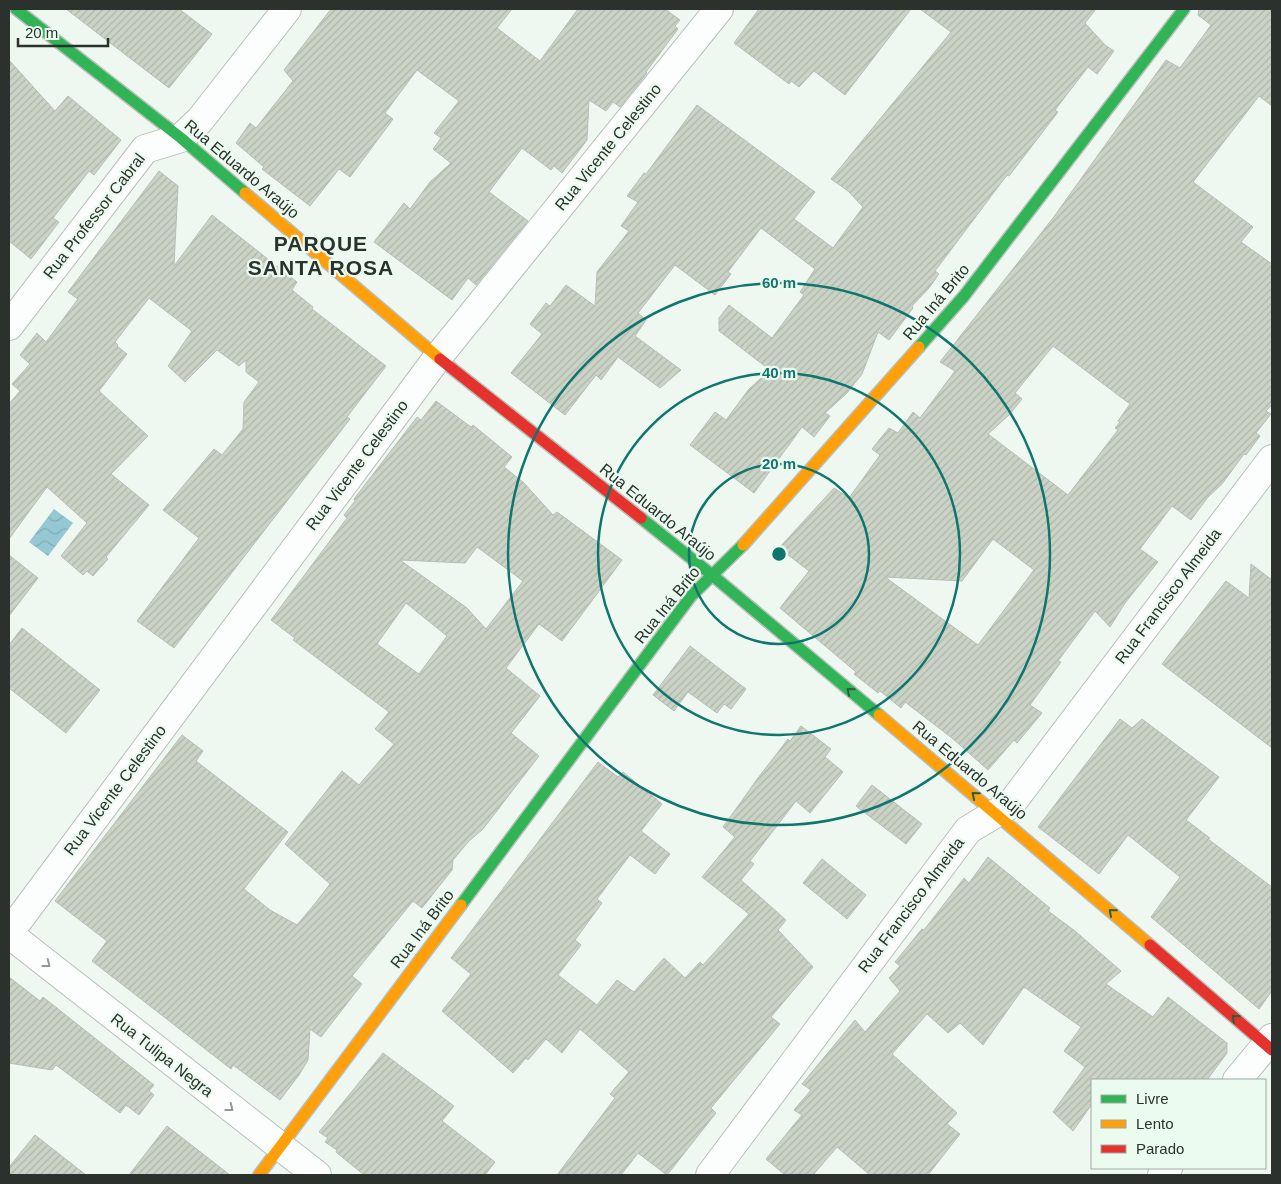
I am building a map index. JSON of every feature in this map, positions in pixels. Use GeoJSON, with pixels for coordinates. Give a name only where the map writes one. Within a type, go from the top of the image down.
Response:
{"type":"FeatureCollection","features":[{"type":"Feature","properties":{"kind":"street","name":"Rua Eduardo Araújo"},"geometry":{"type":"LineString","coordinates":[[16,9],[181,138],[438,357],[712,575],[1270,1044]]}},
{"type":"Feature","properties":{"kind":"street","name":"Rua Professor Cabral"},"geometry":{"type":"LineString","coordinates":[[9,326],[145,149],[181,138],[200,120],[287,9]]}},
{"type":"Feature","properties":{"kind":"street","name":"Rua Vicente Celestino"},"geometry":{"type":"LineString","coordinates":[[9,933],[438,357],[720,9]]}},
{"type":"Feature","properties":{"kind":"street","name":"Rua Iná Brito"},"geometry":{"type":"LineString","coordinates":[[260,1175],[691,596],[730,559],[964,296],[1184,9]]}},
{"type":"Feature","properties":{"kind":"street","name":"Rua Francisco Almeida"},"geometry":{"type":"LineString","coordinates":[[710,1175],[968,830],[1011,804],[1272,459]]}},
{"type":"Feature","properties":{"kind":"street","name":"Rua Tulipa Negra"},"geometry":{"type":"LineString","coordinates":[[9,933],[316,1175]]}},
{"type":"Feature","properties":{"kind":"street"},"geometry":{"type":"LineString","coordinates":[[1238,1079],[1270,1044]]}},
{"type":"Feature","properties":{"kind":"water"},"geometry":{"type":"Polygon","coordinates":[[[54,509],[73,523],[48,556],[29,542],[54,509]]]}},
{"type":"Feature","properties":{"kind":"building"},"geometry":{"type":"Polygon","coordinates":[[[66,9],[179,9],[212,34],[169,88],[66,9]]]}},
{"type":"Feature","properties":{"kind":"building"},"geometry":{"type":"Polygon","coordinates":[[[331,9],[512,9],[497,28],[540,61],[578,9],[665,9],[680,20],[675,26],[678,29],[620,107],[613,102],[606,111],[589,100],[587,140],[562,173],[554,166],[551,170],[522,148],[489,192],[528,221],[476,285],[468,278],[452,300],[374,242],[404,203],[410,209],[430,182],[451,163],[433,149],[441,138],[434,133],[459,101],[417,70],[385,113],[393,119],[350,177],[339,169],[310,206],[262,169],[264,167],[236,143],[250,123],[256,128],[293,81],[284,70],[331,9]]]}},
{"type":"Feature","properties":{"kind":"building"},"geometry":{"type":"Polygon","coordinates":[[[759,9],[911,9],[845,95],[814,71],[799,87],[791,81],[789,84],[734,43],[759,9]]]}},
{"type":"Feature","properties":{"kind":"building"},"geometry":{"type":"Polygon","coordinates":[[[920,9],[1096,9],[1085,23],[1105,45],[1114,51],[1097,74],[1088,67],[1055,110],[1058,112],[1009,176],[1007,175],[935,271],[939,274],[912,306],[913,308],[889,340],[878,332],[862,374],[847,393],[825,413],[830,416],[814,437],[802,427],[754,493],[690,445],[715,412],[726,420],[749,389],[770,370],[719,331],[719,318],[729,305],[772,338],[804,295],[800,292],[815,269],[761,228],[728,272],[731,274],[715,295],[675,265],[638,313],[646,320],[635,336],[681,370],[660,388],[618,357],[601,380],[596,375],[565,415],[511,373],[542,334],[530,324],[546,303],[550,306],[566,285],[595,306],[597,272],[629,231],[621,226],[638,202],[627,196],[644,173],[646,174],[697,105],[815,192],[794,219],[833,248],[863,207],[848,191],[831,179],[951,32],[920,9]]]}},
{"type":"Feature","properties":{"kind":"building"},"geometry":{"type":"Polygon","coordinates":[[[1199,9],[1272,9],[1272,106],[1259,96],[1193,182],[1253,227],[1241,242],[1272,264],[1272,405],[1266,411],[1271,414],[1256,433],[1260,436],[1246,455],[1244,454],[1222,484],[1208,497],[1191,520],[1172,506],[1140,549],[1158,562],[1125,603],[1110,627],[1095,611],[1058,661],[1061,662],[1030,705],[1042,713],[1017,743],[1014,740],[988,770],[952,738],[905,702],[901,708],[880,691],[878,693],[780,608],[809,571],[779,548],[834,488],[849,498],[880,455],[872,449],[889,428],[898,433],[913,412],[920,418],[955,371],[940,362],[1053,218],[1166,60],[1180,68],[1211,25],[1198,15],[1199,9]],[[1053,346],[1015,393],[1022,399],[1009,415],[988,434],[1068,495],[1118,430],[1115,428],[1120,422],[1118,421],[1130,404],[1053,346]],[[993,539],[962,581],[885,577],[978,645],[1034,570],[993,539]]]}},
{"type":"Feature","properties":{"kind":"building"},"geometry":{"type":"Polygon","coordinates":[[[9,60],[55,111],[68,96],[121,140],[94,175],[89,171],[53,218],[59,222],[31,259],[9,241],[9,60]]]}},
{"type":"Feature","properties":{"kind":"building"},"geometry":{"type":"Polygon","coordinates":[[[159,171],[178,186],[174,266],[212,215],[297,282],[292,290],[313,307],[312,309],[386,366],[347,417],[350,419],[174,648],[137,621],[199,538],[163,510],[214,449],[222,455],[243,429],[244,402],[259,382],[246,372],[246,360],[239,366],[217,350],[185,382],[168,366],[192,331],[149,298],[115,342],[127,354],[99,391],[148,436],[111,474],[149,505],[106,557],[108,559],[93,576],[87,571],[83,575],[61,556],[87,523],[47,487],[9,539],[9,404],[20,391],[12,384],[30,364],[20,355],[37,333],[46,342],[78,299],[68,292],[159,171]]]}},
{"type":"Feature","properties":{"kind":"building"},"geometry":{"type":"Polygon","coordinates":[[[436,401],[471,427],[473,425],[512,457],[504,467],[523,482],[553,515],[557,512],[622,560],[562,641],[539,624],[506,668],[540,696],[511,733],[539,756],[483,829],[469,841],[453,860],[452,870],[422,908],[413,901],[352,976],[362,984],[321,1037],[310,1029],[308,1060],[280,1100],[233,1065],[231,1069],[92,961],[107,941],[55,901],[182,735],[203,751],[196,761],[288,832],[244,889],[270,910],[297,925],[330,884],[285,844],[342,771],[359,785],[394,744],[375,729],[389,712],[293,640],[295,638],[271,620],[347,518],[344,515],[355,501],[354,499],[417,417],[421,420],[436,401]],[[477,547],[465,563],[400,560],[467,608],[486,629],[523,581],[477,547]],[[406,603],[377,644],[419,674],[447,636],[406,603]]]}},
{"type":"Feature","properties":{"kind":"building"},"geometry":{"type":"Polygon","coordinates":[[[9,555],[38,578],[9,616],[9,555]]]}},
{"type":"Feature","properties":{"kind":"building"},"geometry":{"type":"Polygon","coordinates":[[[1251,564],[1272,580],[1272,748],[1162,664],[1226,581],[1249,598],[1251,564]]]}},
{"type":"Feature","properties":{"kind":"building"},"geometry":{"type":"Polygon","coordinates":[[[22,628],[100,690],[66,733],[9,688],[9,645],[22,628]]]}},
{"type":"Feature","properties":{"kind":"building"},"geometry":{"type":"Polygon","coordinates":[[[690,646],[746,689],[731,709],[724,704],[717,713],[688,692],[674,711],[653,695],[690,646]]]}},
{"type":"Feature","properties":{"kind":"building"},"geometry":{"type":"Polygon","coordinates":[[[1120,719],[1132,728],[1142,719],[1219,777],[1186,820],[1272,887],[1272,991],[1259,1009],[1151,917],[1180,877],[1128,835],[1099,874],[1038,827],[1120,719]]]}},
{"type":"Feature","properties":{"kind":"building"},"geometry":{"type":"Polygon","coordinates":[[[801,726],[831,749],[825,757],[843,772],[810,813],[796,801],[750,861],[754,864],[741,880],[786,920],[778,930],[813,967],[771,1017],[780,1024],[711,1108],[716,1113],[667,1175],[638,1153],[621,1175],[557,1175],[615,1098],[610,1094],[629,1072],[580,1029],[562,1053],[546,1039],[528,1060],[526,1058],[513,1073],[442,1011],[471,974],[451,958],[598,762],[618,777],[623,772],[662,804],[641,831],[670,854],[655,874],[630,855],[597,899],[602,903],[575,940],[581,945],[558,975],[597,1005],[617,980],[634,992],[664,958],[685,978],[700,962],[703,965],[749,914],[702,877],[735,837],[723,827],[788,739],[790,741],[801,726]]]}},
{"type":"Feature","properties":{"kind":"building"},"geometry":{"type":"Polygon","coordinates":[[[872,785],[922,824],[906,844],[856,806],[872,785]]]}},
{"type":"Feature","properties":{"kind":"building"},"geometry":{"type":"Polygon","coordinates":[[[988,857],[1050,908],[1048,911],[1075,931],[1121,971],[1106,984],[1153,1017],[1168,997],[1227,1043],[1227,1053],[1208,1079],[1091,1079],[1091,1105],[1073,1131],[1053,1112],[1085,1067],[1064,1051],[1081,1027],[1024,987],[983,1045],[960,1023],[948,1033],[927,1014],[892,1054],[957,1113],[947,1124],[960,1134],[928,1175],[870,1175],[837,1147],[813,1175],[785,1175],[766,1159],[802,1115],[794,1110],[811,1090],[802,1084],[855,1020],[865,1032],[900,991],[889,978],[900,966],[895,962],[922,929],[924,930],[964,878],[969,883],[988,857]]]}},
{"type":"Feature","properties":{"kind":"building"},"geometry":{"type":"Polygon","coordinates":[[[822,859],[866,895],[847,919],[803,883],[822,859]]]}},
{"type":"Feature","properties":{"kind":"building"},"geometry":{"type":"Polygon","coordinates":[[[9,977],[40,1001],[43,997],[154,1085],[149,1091],[154,1095],[139,1115],[126,1105],[120,1113],[56,1065],[52,1070],[9,1063],[9,977]]]}},
{"type":"Feature","properties":{"kind":"building"},"geometry":{"type":"Polygon","coordinates":[[[383,1053],[454,1106],[442,1121],[495,1162],[485,1175],[364,1175],[336,1152],[337,1150],[325,1142],[328,1138],[319,1132],[383,1053]]]}},
{"type":"Feature","properties":{"kind":"building"},"geometry":{"type":"Polygon","coordinates":[[[167,1126],[230,1175],[129,1175],[167,1126]]]}},
{"type":"Feature","properties":{"kind":"building"},"geometry":{"type":"Polygon","coordinates":[[[35,1135],[86,1175],[9,1175],[9,1167],[35,1135]]]}},
{"type":"Feature","properties":{"kind":"traffic: fast"},"geometry":{"type":"LineString","coordinates":[[16,9],[181,138],[245,193]]}},
{"type":"Feature","properties":{"kind":"traffic: fast"},"geometry":{"type":"LineString","coordinates":[[919,347],[964,296],[1184,9]]}},
{"type":"Feature","properties":{"kind":"traffic: fast"},"geometry":{"type":"LineString","coordinates":[[641,518],[879,715]]}},
{"type":"Feature","properties":{"kind":"traffic: fast"},"geometry":{"type":"LineString","coordinates":[[461,905],[691,596],[743,545]]}},
{"type":"Feature","properties":{"kind":"traffic: slow"},"geometry":{"type":"LineString","coordinates":[[245,193],[440,359]]}},
{"type":"Feature","properties":{"kind":"traffic: slow"},"geometry":{"type":"LineString","coordinates":[[743,545],[919,347]]}},
{"type":"Feature","properties":{"kind":"traffic: slow"},"geometry":{"type":"LineString","coordinates":[[879,715],[1150,945]]}},
{"type":"Feature","properties":{"kind":"traffic: slow"},"geometry":{"type":"LineString","coordinates":[[259,1175],[461,905]]}},
{"type":"Feature","properties":{"kind":"traffic: jam"},"geometry":{"type":"LineString","coordinates":[[440,359],[641,518]]}},
{"type":"Feature","properties":{"kind":"traffic: jam"},"geometry":{"type":"LineString","coordinates":[[1150,945],[1272,1050]]}},
{"type":"Feature","properties":{"kind":"district","name":"PARQUE SANTA ROSA"},"geometry":{"type":"Point","coordinates":[321,255]}}]}
